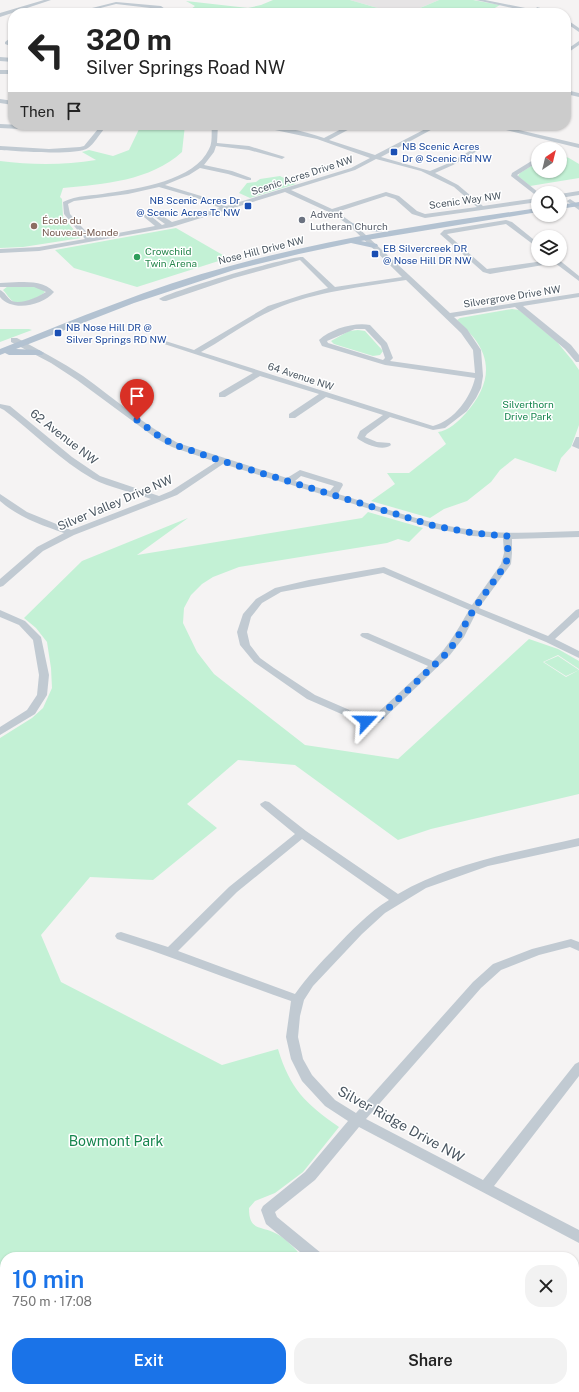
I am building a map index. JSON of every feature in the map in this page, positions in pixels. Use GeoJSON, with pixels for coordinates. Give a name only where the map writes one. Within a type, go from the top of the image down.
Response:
{"type":"FeatureCollection","features":[{"type":"Feature","properties":{"kind":"main road"},"geometry":{"type":"LineString","coordinates":[[567,203],[577,205]]}},
{"type":"Feature","properties":{"kind":"main road"},"geometry":{"type":"LineString","coordinates":[[567,207],[577,205]]}},
{"type":"Feature","properties":{"kind":"main road","name":"Nose Hill Drive NW"},"geometry":{"type":"LineString","coordinates":[[0,345],[40,337],[180,284],[257,261],[363,235],[531,207]]}},
{"type":"Feature","properties":{"kind":"main road","name":"Nose Hill Drive NW"},"geometry":{"type":"LineString","coordinates":[[0,353],[17,342],[175,280],[225,264],[312,242],[531,211]]}},
{"type":"Feature","properties":{"kind":"main road"},"geometry":{"type":"LineString","coordinates":[[352,225],[371,229],[395,229]]}},
{"type":"Feature","properties":{"kind":"main road"},"geometry":{"type":"LineString","coordinates":[[324,245],[354,242],[374,246]]}},
{"type":"Feature","properties":{"kind":"main road"},"geometry":{"type":"LineString","coordinates":[[0,353],[20,351],[39,353],[35,342],[40,337]]}},
{"type":"Feature","properties":{"kind":"street"},"geometry":{"type":"LineString","coordinates":[[13,8],[38,0]]}},
{"type":"Feature","properties":{"kind":"street"},"geometry":{"type":"LineString","coordinates":[[23,8],[49,0]]}},
{"type":"Feature","properties":{"kind":"street"},"geometry":{"type":"LineString","coordinates":[[478,0],[526,8]]}},
{"type":"Feature","properties":{"kind":"street"},"geometry":{"type":"LineString","coordinates":[[490,0],[525,8]]}},
{"type":"Feature","properties":{"kind":"street"},"geometry":{"type":"LineString","coordinates":[[94,8],[118,2],[161,8]]}},
{"type":"Feature","properties":{"kind":"street"},"geometry":{"type":"LineString","coordinates":[[572,52],[579,43]]}},
{"type":"Feature","properties":{"kind":"street"},"geometry":{"type":"LineString","coordinates":[[0,148],[49,151],[78,149],[86,147],[101,130]]}},
{"type":"Feature","properties":{"kind":"street"},"geometry":{"type":"LineString","coordinates":[[90,240],[67,214],[65,203],[74,199],[124,193],[159,185],[182,176],[199,166],[210,155],[214,144],[215,130]]}},
{"type":"Feature","properties":{"kind":"street"},"geometry":{"type":"LineString","coordinates":[[282,130],[324,140],[346,149],[411,166],[430,173],[456,186],[482,208]]}},
{"type":"Feature","properties":{"kind":"street"},"geometry":{"type":"LineString","coordinates":[[324,140],[344,130]]}},
{"type":"Feature","properties":{"kind":"street","name":"Scenic Acres Drive NW"},"geometry":{"type":"LineString","coordinates":[[0,251],[39,249],[172,225],[346,172],[377,158],[428,130]]}},
{"type":"Feature","properties":{"kind":"street"},"geometry":{"type":"LineString","coordinates":[[511,130],[562,142]]}},
{"type":"Feature","properties":{"kind":"street"},"geometry":{"type":"LineString","coordinates":[[567,143],[579,146]]}},
{"type":"Feature","properties":{"kind":"street"},"geometry":{"type":"LineString","coordinates":[[214,144],[249,148],[282,157]]}},
{"type":"Feature","properties":{"kind":"street"},"geometry":{"type":"LineString","coordinates":[[430,173],[451,164],[477,149]]}},
{"type":"Feature","properties":{"kind":"street"},"geometry":{"type":"LineString","coordinates":[[531,163],[514,174],[514,176],[531,189]]}},
{"type":"Feature","properties":{"kind":"street"},"geometry":{"type":"LineString","coordinates":[[199,166],[230,172],[249,179]]}},
{"type":"Feature","properties":{"kind":"street"},"geometry":{"type":"LineString","coordinates":[[159,185],[199,197],[227,209]]}},
{"type":"Feature","properties":{"kind":"street"},"geometry":{"type":"LineString","coordinates":[[287,191],[332,211],[363,235],[464,332],[477,350],[480,376],[386,363],[325,344],[323,340],[340,332],[359,326],[367,327],[384,346],[389,358],[386,363]]}},
{"type":"Feature","properties":{"kind":"street"},"geometry":{"type":"LineString","coordinates":[[567,195],[579,193]]}},
{"type":"Feature","properties":{"kind":"street","name":"Scenic Way NW"},"geometry":{"type":"LineString","coordinates":[[332,211],[386,194],[395,196],[417,214],[422,216],[531,201]]}},
{"type":"Feature","properties":{"kind":"street"},"geometry":{"type":"LineString","coordinates":[[161,227],[146,216],[156,215],[172,225]]}},
{"type":"Feature","properties":{"kind":"street"},"geometry":{"type":"LineString","coordinates":[[531,240],[510,223],[506,222],[444,232],[443,234],[485,271],[490,272],[531,264]]}},
{"type":"Feature","properties":{"kind":"street"},"geometry":{"type":"LineString","coordinates":[[163,299],[229,277],[301,258],[333,289]]}},
{"type":"Feature","properties":{"kind":"street"},"geometry":{"type":"LineString","coordinates":[[563,266],[579,279]]}},
{"type":"Feature","properties":{"kind":"street"},"geometry":{"type":"LineString","coordinates":[[195,352],[273,308],[289,301],[333,289],[407,278]]}},
{"type":"Feature","properties":{"kind":"street"},"geometry":{"type":"LineString","coordinates":[[0,285],[28,284],[46,289],[50,292],[46,296],[19,304],[9,302],[0,292]]}},
{"type":"Feature","properties":{"kind":"street","name":"Silvergrove Drive NW"},"geometry":{"type":"LineString","coordinates":[[447,316],[518,306],[579,295]]}},
{"type":"Feature","properties":{"kind":"street"},"geometry":{"type":"LineString","coordinates":[[518,306],[568,347],[579,360]]}},
{"type":"Feature","properties":{"kind":"street","name":"64 Avenue NW"},"geometry":{"type":"LineString","coordinates":[[159,341],[433,428],[438,428],[445,424],[468,404],[477,388],[480,376]]}},
{"type":"Feature","properties":{"kind":"street"},"geometry":{"type":"LineString","coordinates":[[17,342],[39,353],[80,378],[160,437],[175,445],[222,461],[435,526],[473,533],[507,536],[579,534]]}},
{"type":"Feature","properties":{"kind":"street"},"geometry":{"type":"LineString","coordinates":[[222,395],[259,373]]}},
{"type":"Feature","properties":{"kind":"street"},"geometry":{"type":"LineString","coordinates":[[292,416],[325,394]]}},
{"type":"Feature","properties":{"kind":"street","name":"62 Avenue NW"},"geometry":{"type":"LineString","coordinates":[[0,406],[7,408],[69,459],[97,478],[160,499]]}},
{"type":"Feature","properties":{"kind":"street"},"geometry":{"type":"LineString","coordinates":[[387,445],[376,444],[361,438],[363,433],[389,414]]}},
{"type":"Feature","properties":{"kind":"street","name":"Silver Valley Drive NW"},"geometry":{"type":"LineString","coordinates":[[0,584],[40,549],[71,533],[174,493],[222,461]]}},
{"type":"Feature","properties":{"kind":"street"},"geometry":{"type":"LineString","coordinates":[[0,497],[9,505],[24,514],[71,533]]}},
{"type":"Feature","properties":{"kind":"street"},"geometry":{"type":"LineString","coordinates":[[507,536],[508,553],[506,564],[474,609],[447,653],[375,721],[366,721],[311,697],[257,660],[245,645],[242,632],[246,616],[259,601],[278,590],[384,570],[474,609],[549,640],[579,655]]}},
{"type":"Feature","properties":{"kind":"street"},"geometry":{"type":"LineString","coordinates":[[0,612],[22,623],[38,639],[44,676],[42,695],[31,712],[0,732]]}},
{"type":"Feature","properties":{"kind":"street"},"geometry":{"type":"LineString","coordinates":[[549,640],[579,612]]}},
{"type":"Feature","properties":{"kind":"street"},"geometry":{"type":"LineString","coordinates":[[365,634],[434,665]]}},
{"type":"Feature","properties":{"kind":"street"},"geometry":{"type":"LineString","coordinates":[[265,804],[302,834],[398,900]]}},
{"type":"Feature","properties":{"kind":"street"},"geometry":{"type":"LineString","coordinates":[[170,952],[202,918],[270,857],[302,834]]}},
{"type":"Feature","properties":{"kind":"street","name":"Silver Ridge Drive NW"},"geometry":{"type":"LineString","coordinates":[[579,842],[486,863],[422,885],[381,910],[319,970],[298,999],[294,1016],[292,1037],[297,1058],[307,1078],[330,1103],[357,1120],[579,1237]]}},
{"type":"Feature","properties":{"kind":"street"},"geometry":{"type":"LineString","coordinates":[[121,936],[170,952],[229,975],[298,999]]}},
{"type":"Feature","properties":{"kind":"street"},"geometry":{"type":"LineString","coordinates":[[310,1252],[270,1220],[268,1210],[310,1176],[357,1120],[477,984],[497,967],[536,952],[571,943],[579,947]]}},
{"type":"Feature","properties":{"kind":"street"},"geometry":{"type":"LineString","coordinates":[[486,1187],[579,1067]]}},
{"type":"Feature","properties":{"kind":"shaded area"},"geometry":{"type":"Polygon","coordinates":[[[350,0],[439,0],[420,8],[378,8],[350,0]]]}},
{"type":"Feature","properties":{"kind":"green space"},"geometry":{"type":"Polygon","coordinates":[[[273,0],[350,0],[378,8],[248,8],[273,0]]]}},
{"type":"Feature","properties":{"kind":"green space"},"geometry":{"type":"Polygon","coordinates":[[[439,0],[473,0],[500,5],[495,8],[420,8],[439,0]]]}},
{"type":"Feature","properties":{"kind":"green space"},"geometry":{"type":"Polygon","coordinates":[[[186,1],[248,8],[192,8],[195,6],[186,1]]]}},
{"type":"Feature","properties":{"kind":"green space"},"geometry":{"type":"Polygon","coordinates":[[[139,130],[184,130],[182,152],[169,162],[156,169],[126,179],[94,185],[63,188],[60,197],[62,199],[63,217],[81,238],[23,247],[0,248],[0,161],[48,164],[72,163],[96,160],[82,152],[89,150],[113,156],[129,150],[139,130]]]}},
{"type":"Feature","properties":{"kind":"green space"},"geometry":{"type":"Polygon","coordinates":[[[567,157],[579,164],[579,178],[530,186],[518,176],[520,173],[531,166],[531,178],[567,178],[567,157]]]}},
{"type":"Feature","properties":{"kind":"green space"},"geometry":{"type":"Polygon","coordinates":[[[280,176],[296,184],[250,198],[239,193],[247,183],[256,182],[260,179],[280,176]]]}},
{"type":"Feature","properties":{"kind":"green space"},"geometry":{"type":"Polygon","coordinates":[[[176,228],[228,258],[137,287],[74,268],[55,250],[176,228]]]}},
{"type":"Feature","properties":{"kind":"green space"},"geometry":{"type":"Polygon","coordinates":[[[8,286],[33,286],[42,289],[45,292],[31,300],[17,303],[14,302],[3,290],[8,286]]]}},
{"type":"Feature","properties":{"kind":"green space","name":"Silverthorn Drive Park"},"geometry":{"type":"Polygon","coordinates":[[[512,309],[519,310],[557,342],[579,370],[579,425],[571,447],[561,458],[556,472],[515,458],[500,470],[491,482],[467,501],[444,509],[430,518],[371,501],[395,484],[387,473],[409,473],[446,444],[438,432],[446,430],[457,422],[466,413],[479,395],[485,377],[486,368],[484,358],[481,348],[474,338],[457,320],[460,318],[512,309]]]}},
{"type":"Feature","properties":{"kind":"green space"},"geometry":{"type":"Polygon","coordinates":[[[0,329],[29,329],[32,330],[0,342],[0,329]]]}},
{"type":"Feature","properties":{"kind":"green space"},"geometry":{"type":"Polygon","coordinates":[[[349,331],[365,331],[383,351],[380,355],[373,356],[334,344],[331,341],[349,331]]]}},
{"type":"Feature","properties":{"kind":"green space","name":"Bowmont Park"},"geometry":{"type":"Polygon","coordinates":[[[368,512],[423,528],[409,542],[398,539],[387,543],[239,567],[213,577],[202,584],[191,595],[184,608],[183,623],[197,652],[214,674],[305,745],[398,759],[529,639],[558,649],[579,661],[579,669],[558,655],[543,662],[566,677],[579,670],[579,794],[431,829],[398,840],[295,765],[238,760],[187,804],[217,828],[153,880],[90,877],[41,935],[61,982],[222,1065],[278,1049],[288,1075],[308,1103],[339,1127],[303,1172],[275,1193],[255,1201],[249,1208],[251,1221],[257,1227],[271,1231],[280,1236],[291,1244],[298,1252],[0,1252],[0,738],[32,718],[43,708],[52,688],[47,642],[36,628],[24,618],[82,561],[188,518],[137,555],[362,518],[368,512]]]}},
{"type":"Feature","properties":{"kind":"green space"},"geometry":{"type":"Polygon","coordinates":[[[558,656],[579,670],[566,676],[544,662],[558,656]]]}},
{"type":"Feature","properties":{"kind":"place","name":"NB Scenic Acres Dr @ Scenic Rd NW"},"geometry":{"type":"Point","coordinates":[394,152]}},
{"type":"Feature","properties":{"kind":"place","name":"NB Scenic Acres Dr @ Scenic Acres Tc NW"},"geometry":{"type":"Point","coordinates":[248,206]}},
{"type":"Feature","properties":{"kind":"place","name":"Advent Lutheran Church"},"geometry":{"type":"Point","coordinates":[302,220]}},
{"type":"Feature","properties":{"kind":"place","name":"École du Nouveau-Monde"},"geometry":{"type":"Point","coordinates":[34,226]}},
{"type":"Feature","properties":{"kind":"place","name":"EB Silvercreek DR @ Nose Hill DR NW"},"geometry":{"type":"Point","coordinates":[375,254]}},
{"type":"Feature","properties":{"kind":"place","name":"Crowchild Twin Arena"},"geometry":{"type":"Point","coordinates":[137,257]}},
{"type":"Feature","properties":{"kind":"place","name":"NB Nose Hill DR @ Silver Springs RD NW"},"geometry":{"type":"Point","coordinates":[58,333]}},
{"type":"Feature","properties":{"kind":"route"},"geometry":{"type":"LineString","coordinates":[[137,420],[160,437],[175,445],[222,461],[435,526],[473,533],[507,536],[508,553],[506,564],[474,609],[447,653],[375,721],[366,721]]}}]}
